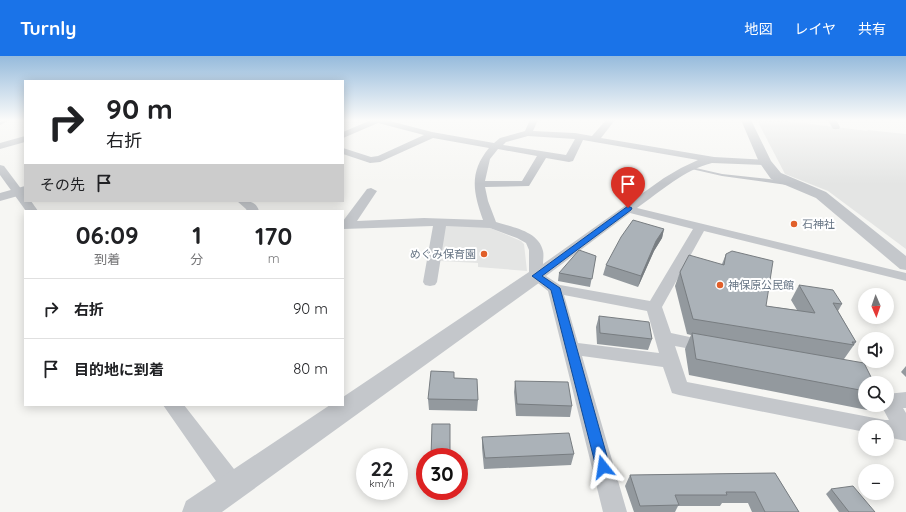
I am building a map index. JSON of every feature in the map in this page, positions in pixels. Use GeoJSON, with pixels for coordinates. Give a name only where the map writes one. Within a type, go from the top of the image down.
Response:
{"type":"FeatureCollection","features":[{"type":"Feature","properties":{"kind":"street"},"geometry":{"type":"LineString","coordinates":[[0,146],[21,141]]}},
{"type":"Feature","properties":{"kind":"street"},"geometry":{"type":"LineString","coordinates":[[344,151],[370,160],[380,159],[418,141]]}},
{"type":"Feature","properties":{"kind":"street"},"geometry":{"type":"LineString","coordinates":[[462,141],[495,148],[569,159],[578,141]]}},
{"type":"Feature","properties":{"kind":"street"},"geometry":{"type":"LineString","coordinates":[[491,224],[482,201],[479,184],[485,159],[503,141]]}},
{"type":"Feature","properties":{"kind":"street"},"geometry":{"type":"LineString","coordinates":[[608,141],[714,160],[765,162]]}},
{"type":"Feature","properties":{"kind":"street"},"geometry":{"type":"LineString","coordinates":[[756,141],[765,162],[776,176],[821,195],[902,259]]}},
{"type":"Feature","properties":{"kind":"street"},"geometry":{"type":"LineString","coordinates":[[479,184],[525,184],[543,155]]}},
{"type":"Feature","properties":{"kind":"street"},"geometry":{"type":"LineString","coordinates":[[197,512],[233,486],[546,282],[628,208],[689,167],[699,162],[714,160]]}},
{"type":"Feature","properties":{"kind":"street"},"geometry":{"type":"LineString","coordinates":[[0,168],[22,191]]}},
{"type":"Feature","properties":{"kind":"street"},"geometry":{"type":"LineString","coordinates":[[0,196],[22,191]]}},
{"type":"Feature","properties":{"kind":"street"},"geometry":{"type":"LineString","coordinates":[[345,225],[371,191]]}},
{"type":"Feature","properties":{"kind":"street"},"geometry":{"type":"LineString","coordinates":[[628,208],[906,277]]}},
{"type":"Feature","properties":{"kind":"street"},"geometry":{"type":"LineString","coordinates":[[430,282],[440,223]]}},
{"type":"Feature","properties":{"kind":"street"},"geometry":{"type":"LineString","coordinates":[[345,225],[440,223],[491,224],[522,235],[531,241],[536,250],[546,282],[571,348],[615,512]]}},
{"type":"Feature","properties":{"kind":"street"},"geometry":{"type":"LineString","coordinates":[[701,226],[654,306],[679,388],[858,423]]}},
{"type":"Feature","properties":{"kind":"street"},"geometry":{"type":"LineString","coordinates":[[546,282],[654,306]]}},
{"type":"Feature","properties":{"kind":"street"},"geometry":{"type":"LineString","coordinates":[[664,338],[724,349]]}},
{"type":"Feature","properties":{"kind":"street"},"geometry":{"type":"LineString","coordinates":[[571,348],[671,361]]}},
{"type":"Feature","properties":{"kind":"street"},"geometry":{"type":"LineString","coordinates":[[894,400],[906,432],[894,429]]}},
{"type":"Feature","properties":{"kind":"street"},"geometry":{"type":"LineString","coordinates":[[174,406],[233,486]]}},
{"type":"Feature","properties":{"kind":"lane"},"geometry":{"type":"LineString","coordinates":[[689,167],[722,175],[790,183]]}},
{"type":"Feature","properties":{"kind":"shaded area"},"geometry":{"type":"Polygon","coordinates":[[[768,141],[906,141],[906,249],[828,191],[785,174],[768,141]]]}},
{"type":"Feature","properties":{"kind":"shaded area"},"geometry":{"type":"Polygon","coordinates":[[[443,225],[483,225],[521,241],[524,244],[527,271],[478,267],[478,263],[440,261],[443,225]]]}},
{"type":"Feature","properties":{"kind":"building"},"geometry":{"type":"Polygon","coordinates":[[[633,220],[664,229],[656,241],[641,276],[606,265],[621,237],[633,220]]]}},
{"type":"Feature","properties":{"kind":"building"},"geometry":{"type":"Polygon","coordinates":[[[579,250],[596,256],[592,279],[559,273],[579,250]]]}},
{"type":"Feature","properties":{"kind":"building"},"geometry":{"type":"Polygon","coordinates":[[[732,251],[773,261],[766,306],[815,313],[799,285],[833,290],[842,304],[833,303],[856,342],[852,342],[854,345],[693,319],[680,272],[689,255],[724,265],[726,254],[732,251]]]}},
{"type":"Feature","properties":{"kind":"building"},"geometry":{"type":"Polygon","coordinates":[[[599,316],[649,322],[652,339],[600,333],[599,316]]]}},
{"type":"Feature","properties":{"kind":"building"},"geometry":{"type":"Polygon","coordinates":[[[692,333],[858,362],[858,368],[866,368],[870,376],[858,376],[858,390],[696,359],[692,333]]]}},
{"type":"Feature","properties":{"kind":"building"},"geometry":{"type":"Polygon","coordinates":[[[431,371],[454,372],[454,378],[477,379],[478,400],[428,399],[431,371]]]}},
{"type":"Feature","properties":{"kind":"building"},"geometry":{"type":"Polygon","coordinates":[[[515,381],[568,382],[572,406],[517,404],[515,381]]]}},
{"type":"Feature","properties":{"kind":"building"},"geometry":{"type":"Polygon","coordinates":[[[432,424],[450,424],[450,448],[431,448],[432,424]]]}},
{"type":"Feature","properties":{"kind":"building"},"geometry":{"type":"Polygon","coordinates":[[[569,433],[574,454],[485,458],[482,437],[569,433]]]}},
{"type":"Feature","properties":{"kind":"building"},"geometry":{"type":"Polygon","coordinates":[[[775,473],[799,512],[765,512],[755,492],[726,492],[727,495],[675,495],[679,505],[640,506],[630,475],[775,473]]]}},
{"type":"Feature","properties":{"kind":"building"},"geometry":{"type":"Polygon","coordinates":[[[853,486],[858,492],[858,500],[865,500],[875,512],[849,512],[831,489],[853,486]]]}},
{"type":"Feature","properties":{"kind":"place","name":"石神社"},"geometry":{"type":"Point","coordinates":[794,224]}},
{"type":"Feature","properties":{"kind":"place","name":"めぐみ保育園"},"geometry":{"type":"Point","coordinates":[484,254]}},
{"type":"Feature","properties":{"kind":"place","name":"神保原公民館"},"geometry":{"type":"Point","coordinates":[720,285]}},
{"type":"Feature","properties":{"kind":"route"},"geometry":{"type":"LineString","coordinates":[[603,467],[555,288],[536,276],[628,208]]}}]}
